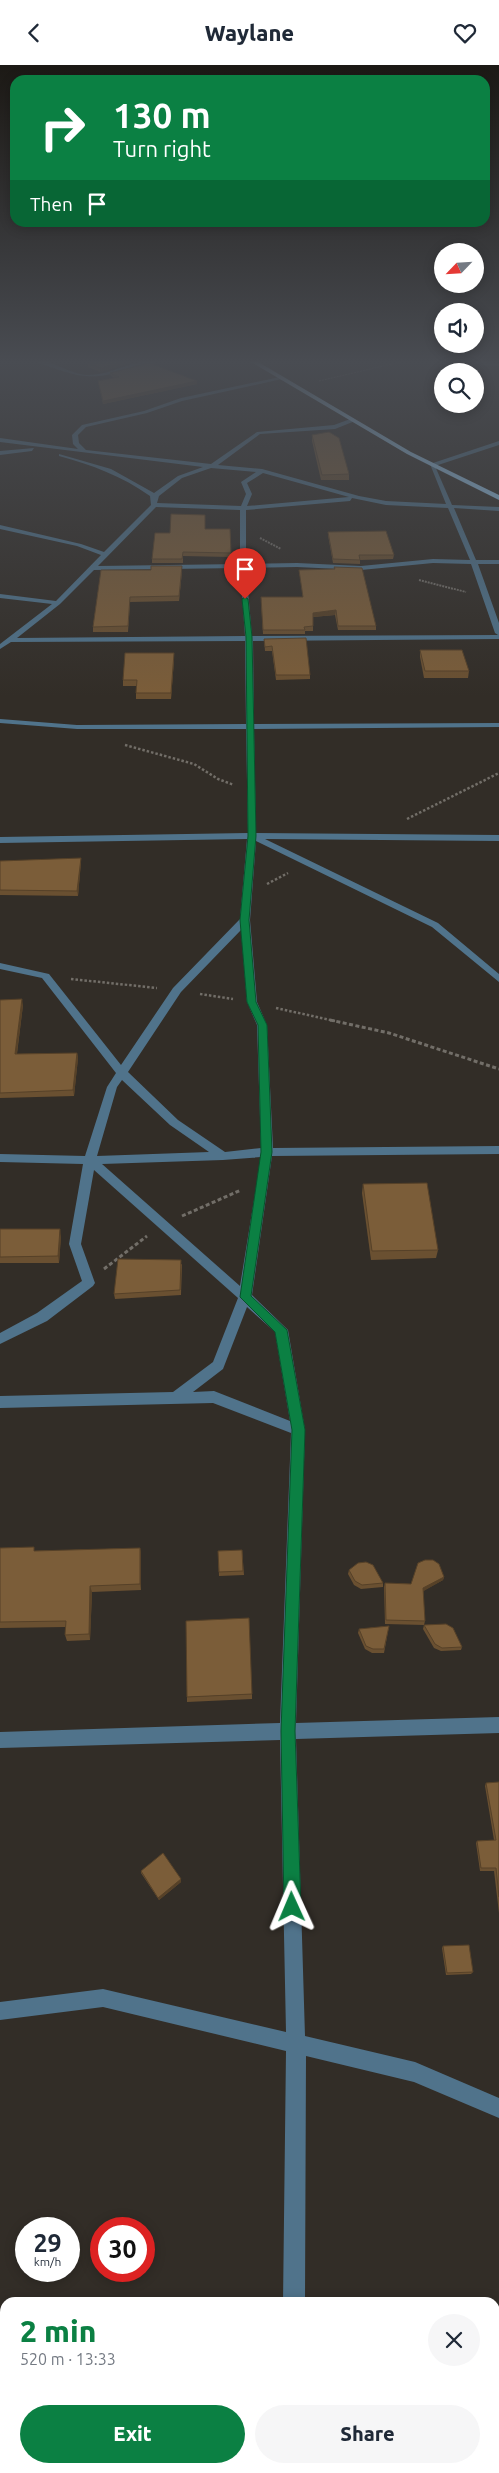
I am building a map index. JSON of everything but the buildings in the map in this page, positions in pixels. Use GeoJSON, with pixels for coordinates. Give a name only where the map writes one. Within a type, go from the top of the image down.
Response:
{"type":"FeatureCollection","features":[{"type":"Feature","properties":{"kind":"highway"},"geometry":{"type":"LineString","coordinates":[[445,471],[499,498]]}},
{"type":"Feature","properties":{"kind":"street"},"geometry":{"type":"LineString","coordinates":[[112,471],[138,484],[153,495],[154,505]]}},
{"type":"Feature","properties":{"kind":"street"},"geometry":{"type":"LineString","coordinates":[[0,647],[58,603],[154,505],[156,495],[180,477],[196,471]]}},
{"type":"Feature","properties":{"kind":"street"},"geometry":{"type":"LineString","coordinates":[[177,1397],[218,1365],[245,1297],[267,1152],[262,1025],[252,1002],[245,920],[252,836],[249,637],[243,567],[243,508],[249,494],[244,482],[261,471]]}},
{"type":"Feature","properties":{"kind":"street"},"geometry":{"type":"LineString","coordinates":[[263,471],[358,498],[386,503],[499,509]]}},
{"type":"Feature","properties":{"kind":"street"},"geometry":{"type":"LineString","coordinates":[[435,471],[452,507],[474,562],[499,633]]}},
{"type":"Feature","properties":{"kind":"street"},"geometry":{"type":"LineString","coordinates":[[154,505],[243,508],[358,498]]}},
{"type":"Feature","properties":{"kind":"street"},"geometry":{"type":"LineString","coordinates":[[0,527],[79,545],[106,555]]}},
{"type":"Feature","properties":{"kind":"street"},"geometry":{"type":"LineString","coordinates":[[94,567],[297,565],[361,568],[433,561],[499,562]]}},
{"type":"Feature","properties":{"kind":"street"},"geometry":{"type":"LineString","coordinates":[[0,596],[58,603]]}},
{"type":"Feature","properties":{"kind":"street"},"geometry":{"type":"LineString","coordinates":[[10,640],[249,637],[499,637]]}},
{"type":"Feature","properties":{"kind":"street"},"geometry":{"type":"LineString","coordinates":[[0,721],[77,727],[499,725]]}},
{"type":"Feature","properties":{"kind":"street"},"geometry":{"type":"LineString","coordinates":[[252,836],[435,925],[499,979]]}},
{"type":"Feature","properties":{"kind":"street"},"geometry":{"type":"LineString","coordinates":[[0,840],[252,836],[499,838]]}},
{"type":"Feature","properties":{"kind":"street"},"geometry":{"type":"LineString","coordinates":[[0,1339],[42,1317],[89,1283],[75,1244],[90,1160],[112,1087],[177,990],[245,920]]}},
{"type":"Feature","properties":{"kind":"street"},"geometry":{"type":"LineString","coordinates":[[0,966],[45,976],[99,1048],[121,1072],[168,1118],[223,1156]]}},
{"type":"Feature","properties":{"kind":"street"},"geometry":{"type":"LineString","coordinates":[[0,1159],[90,1160],[223,1156],[267,1152],[499,1150]]}},
{"type":"Feature","properties":{"kind":"street"},"geometry":{"type":"LineString","coordinates":[[90,1160],[281,1330],[298,1430],[288,1731],[296,2044],[294,2297]]}},
{"type":"Feature","properties":{"kind":"street"},"geometry":{"type":"LineString","coordinates":[[0,1402],[214,1397],[298,1430]]}},
{"type":"Feature","properties":{"kind":"street"},"geometry":{"type":"LineString","coordinates":[[0,1740],[499,1725]]}},
{"type":"Feature","properties":{"kind":"street"},"geometry":{"type":"LineString","coordinates":[[0,2011],[102,1998],[415,2072],[499,2109]]}},
{"type":"Feature","properties":{"kind":"path"},"geometry":{"type":"LineString","coordinates":[[411,578],[486,597]]}},
{"type":"Feature","properties":{"kind":"path"},"geometry":{"type":"LineString","coordinates":[[121,744],[194,764],[218,779],[250,791]]}},
{"type":"Feature","properties":{"kind":"route"},"geometry":{"type":"LineString","coordinates":[[245,599],[249,637],[252,836],[245,920],[252,1002],[262,1025],[267,1152],[245,1297],[281,1330],[298,1430],[288,1731],[292,1907]]}}]}
